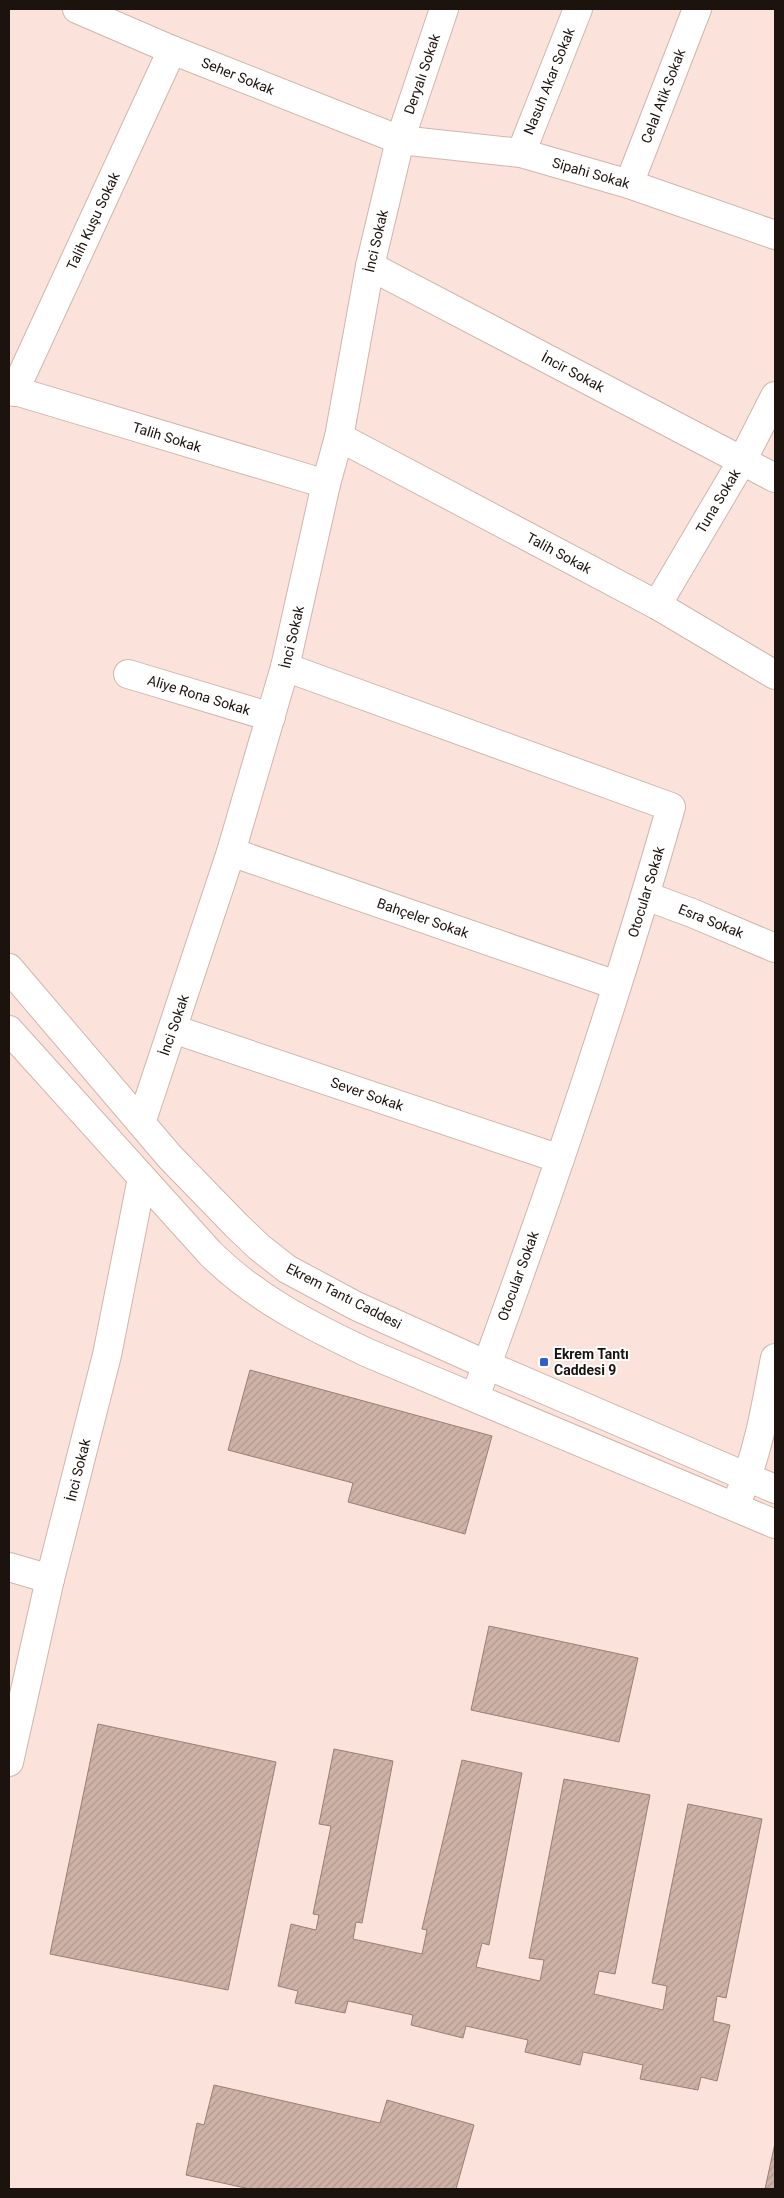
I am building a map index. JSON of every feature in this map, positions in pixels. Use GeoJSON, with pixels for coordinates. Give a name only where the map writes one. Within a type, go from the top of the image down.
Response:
{"type":"FeatureCollection","features":[{"type":"Feature","properties":{"kind":"street","name":"Seher Sokak"},"geometry":{"type":"LineString","coordinates":[[77,9],[172,50],[400,140]]}},
{"type":"Feature","properties":{"kind":"street","name":"Deryalı Sokak"},"geometry":{"type":"LineString","coordinates":[[400,140],[444,9]]}},
{"type":"Feature","properties":{"kind":"street","name":"Nasuh Akar Sokak"},"geometry":{"type":"LineString","coordinates":[[521,153],[578,9]]}},
{"type":"Feature","properties":{"kind":"street","name":"Celal Atik Sokak"},"geometry":{"type":"LineString","coordinates":[[629,184],[697,9]]}},
{"type":"Feature","properties":{"kind":"street","name":"Talih Kuşu Sokak"},"geometry":{"type":"LineString","coordinates":[[12,390],[172,50]]}},
{"type":"Feature","properties":{"kind":"street","name":"Sipahi Sokak"},"geometry":{"type":"LineString","coordinates":[[400,140],[521,153],[629,184],[775,235]]}},
{"type":"Feature","properties":{"kind":"street","name":"İnci Sokak"},"geometry":{"type":"LineString","coordinates":[[141,1123],[231,852],[285,667],[326,484],[339,437],[370,266],[400,140]]}},
{"type":"Feature","properties":{"kind":"street","name":"İncir Sokak"},"geometry":{"type":"LineString","coordinates":[[370,266],[775,478]]}},
{"type":"Feature","properties":{"kind":"street","name":"Talih Sokak"},"geometry":{"type":"LineString","coordinates":[[12,390],[326,484]]}},
{"type":"Feature","properties":{"kind":"street","name":"Tuna Sokak"},"geometry":{"type":"LineString","coordinates":[[657,605],[742,461],[775,397]]}},
{"type":"Feature","properties":{"kind":"street","name":"Talih Sokak"},"geometry":{"type":"LineString","coordinates":[[339,437],[657,605],[775,675]]}},
{"type":"Feature","properties":{"kind":"street","name":"Otocular Sokak"},"geometry":{"type":"LineString","coordinates":[[285,667],[672,807],[646,896],[560,1159],[475,1397]]}},
{"type":"Feature","properties":{"kind":"street","name":"Aliye Rona Sokak"},"geometry":{"type":"LineString","coordinates":[[128,674],[271,716]]}},
{"type":"Feature","properties":{"kind":"street","name":"Bahçeler Sokak"},"geometry":{"type":"LineString","coordinates":[[231,852],[616,985]]}},
{"type":"Feature","properties":{"kind":"street","name":"Esra Sokak"},"geometry":{"type":"LineString","coordinates":[[646,896],[775,948]]}},
{"type":"Feature","properties":{"kind":"street","name":"Ekrem Tantı Caddesi"},"geometry":{"type":"LineString","coordinates":[[9,968],[170,1157],[242,1231],[287,1269],[356,1306],[487,1365],[775,1489]]}},
{"type":"Feature","properties":{"kind":"street","name":"Sever Sokak"},"geometry":{"type":"LineString","coordinates":[[173,1029],[560,1159]]}},
{"type":"Feature","properties":{"kind":"street"},"geometry":{"type":"LineString","coordinates":[[9,1030],[230,1273],[268,1300],[311,1326],[368,1353],[775,1524]]}},
{"type":"Feature","properties":{"kind":"street"},"geometry":{"type":"LineString","coordinates":[[113,1145],[141,1123]]}},
{"type":"Feature","properties":{"kind":"street"},"geometry":{"type":"LineString","coordinates":[[142,1178],[170,1157]]}},
{"type":"Feature","properties":{"kind":"street","name":"İnci Sokak"},"geometry":{"type":"LineString","coordinates":[[9,1762],[50,1579],[107,1355],[142,1178]]}},
{"type":"Feature","properties":{"kind":"street"},"geometry":{"type":"LineString","coordinates":[[735,1507],[748,1477],[760,1434],[775,1358]]}},
{"type":"Feature","properties":{"kind":"street"},"geometry":{"type":"LineString","coordinates":[[9,1567],[50,1579]]}},
{"type":"Feature","properties":{"kind":"building"},"geometry":{"type":"Polygon","coordinates":[[[250,1370],[492,1436],[465,1534],[348,1502],[353,1483],[228,1450],[250,1370]]]}},
{"type":"Feature","properties":{"kind":"building"},"geometry":{"type":"Polygon","coordinates":[[[489,1626],[638,1658],[619,1742],[471,1710],[489,1626]]]}},
{"type":"Feature","properties":{"kind":"building"},"geometry":{"type":"Polygon","coordinates":[[[98,1724],[276,1762],[228,1990],[50,1954],[98,1724]]]}},
{"type":"Feature","properties":{"kind":"building"},"geometry":{"type":"Polygon","coordinates":[[[334,1749],[393,1761],[362,1923],[356,1922],[353,1939],[422,1954],[427,1930],[422,1929],[462,1760],[522,1773],[489,1945],[482,1943],[476,1967],[540,1981],[544,1960],[529,1958],[564,1779],[650,1795],[615,1974],[599,1971],[594,1994],[663,2010],[667,1986],[652,1983],[688,1804],[762,1819],[726,1998],[717,1996],[713,2021],[730,2025],[717,2081],[701,2077],[698,2090],[640,2079],[643,2065],[583,2052],[580,2065],[525,2052],[528,2040],[466,2026],[463,2038],[411,2025],[413,2015],[348,2001],[345,2013],[295,2003],[298,1991],[278,1986],[291,1924],[316,1930],[319,1915],[313,1914],[331,1826],[319,1824],[334,1749]]]}},
{"type":"Feature","properties":{"kind":"building"},"geometry":{"type":"Polygon","coordinates":[[[214,2085],[380,2123],[387,2100],[474,2125],[456,2189],[250,2189],[186,2175],[197,2123],[204,2125],[214,2085]]]}},
{"type":"Feature","properties":{"kind":"building"},"geometry":{"type":"Polygon","coordinates":[[[775,2143],[775,2189],[765,2189],[775,2143]]]}},
{"type":"Feature","properties":{"kind":"place","name":"Ekrem Tantı Caddesi 9"},"geometry":{"type":"Point","coordinates":[544,1362]}}]}
